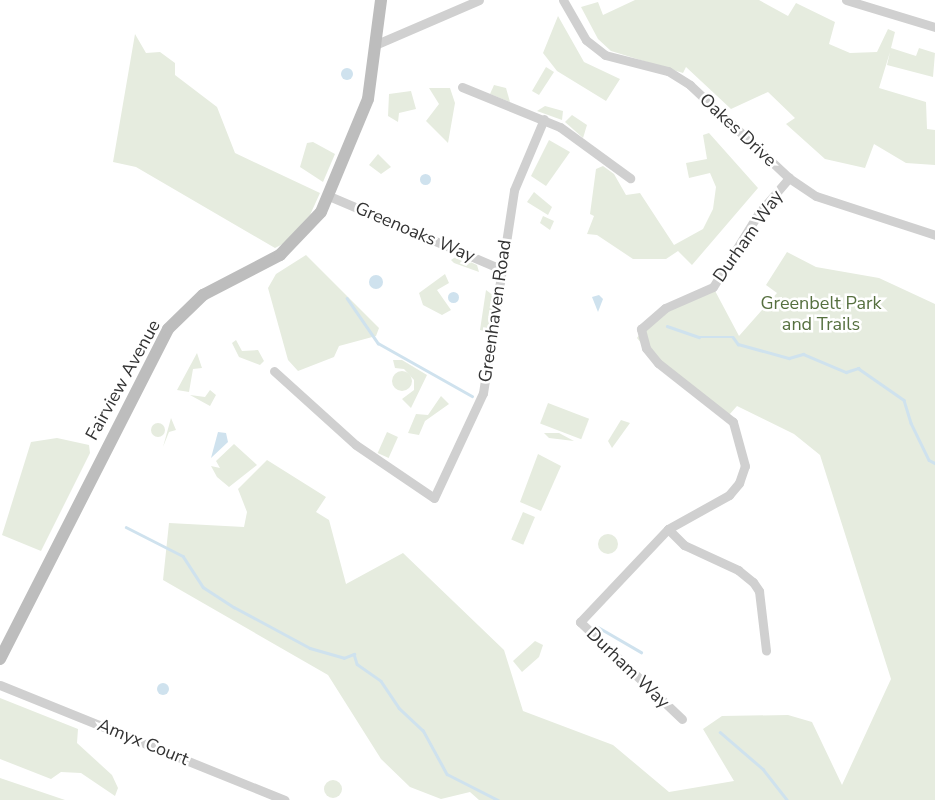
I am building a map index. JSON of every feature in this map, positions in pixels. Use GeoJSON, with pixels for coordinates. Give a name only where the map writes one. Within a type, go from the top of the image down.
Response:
{"type":"FeatureCollection","features":[{"type":"Feature","properties":{"kind":"main road","name":"Fairview Avenue"},"geometry":{"type":"LineString","coordinates":[[0,659],[168,329],[203,296],[280,255],[314,221],[329,196],[368,99],[377,44],[381,0]]}},
{"type":"Feature","properties":{"kind":"street"},"geometry":{"type":"LineString","coordinates":[[377,44],[479,0]]}},
{"type":"Feature","properties":{"kind":"street","name":"Oakes Drive"},"geometry":{"type":"LineString","coordinates":[[563,0],[570,16],[592,45],[605,55],[668,71],[690,85],[789,178],[844,208],[935,234]]}},
{"type":"Feature","properties":{"kind":"street"},"geometry":{"type":"LineString","coordinates":[[846,0],[935,27]]}},
{"type":"Feature","properties":{"kind":"street"},"geometry":{"type":"LineString","coordinates":[[462,87],[544,120],[630,178]]}},
{"type":"Feature","properties":{"kind":"street","name":"Greenhaven Road"},"geometry":{"type":"LineString","coordinates":[[274,371],[356,445],[434,498],[483,393],[514,190],[544,120]]}},
{"type":"Feature","properties":{"kind":"street","name":"Durham Way"},"geometry":{"type":"LineString","coordinates":[[682,719],[580,622],[668,529],[729,496],[745,466],[742,442],[733,422],[658,363],[646,348],[641,329],[665,308],[713,287],[758,214],[789,178]]}},
{"type":"Feature","properties":{"kind":"street","name":"Greenoaks Way"},"geometry":{"type":"LineString","coordinates":[[329,196],[501,269]]}},
{"type":"Feature","properties":{"kind":"street"},"geometry":{"type":"LineString","coordinates":[[668,529],[684,545],[738,570],[753,582],[759,591],[766,651]]}},
{"type":"Feature","properties":{"kind":"street","name":"Amyx Court"},"geometry":{"type":"LineString","coordinates":[[0,685],[285,800]]}},
{"type":"Feature","properties":{"kind":"green space"},"geometry":{"type":"Polygon","coordinates":[[[635,0],[759,0],[788,16],[796,3],[835,22],[829,44],[850,53],[877,52],[888,29],[895,32],[891,48],[916,56],[919,48],[935,53],[933,77],[887,65],[890,52],[879,88],[926,102],[927,129],[935,130],[935,165],[906,163],[874,144],[865,168],[825,159],[786,124],[795,118],[768,92],[731,109],[686,67],[683,73],[611,51],[598,39],[581,7],[598,2],[603,15],[635,0]]]}},
{"type":"Feature","properties":{"kind":"green space"},"geometry":{"type":"Polygon","coordinates":[[[558,16],[584,62],[620,79],[606,101],[557,71],[543,53],[558,16]]]}},
{"type":"Feature","properties":{"kind":"green space"},"geometry":{"type":"Polygon","coordinates":[[[135,34],[146,53],[160,52],[175,63],[175,75],[217,107],[235,153],[320,193],[310,215],[283,244],[275,248],[136,167],[113,162],[135,34]]]}},
{"type":"Feature","properties":{"kind":"green space"},"geometry":{"type":"Polygon","coordinates":[[[546,67],[554,72],[539,95],[532,91],[546,67]]]}},
{"type":"Feature","properties":{"kind":"green space"},"geometry":{"type":"Polygon","coordinates":[[[494,85],[506,88],[510,102],[490,94],[494,85]]]}},
{"type":"Feature","properties":{"kind":"green space"},"geometry":{"type":"Polygon","coordinates":[[[429,88],[450,88],[455,103],[448,143],[426,121],[439,104],[429,88]]]}},
{"type":"Feature","properties":{"kind":"green space"},"geometry":{"type":"Polygon","coordinates":[[[411,91],[416,109],[399,113],[398,122],[388,116],[389,94],[411,91]]]}},
{"type":"Feature","properties":{"kind":"green space"},"geometry":{"type":"Polygon","coordinates":[[[545,106],[563,111],[562,120],[537,111],[545,106]]]}},
{"type":"Feature","properties":{"kind":"green space"},"geometry":{"type":"Polygon","coordinates":[[[572,115],[587,125],[583,138],[565,122],[572,115]]]}},
{"type":"Feature","properties":{"kind":"green space"},"geometry":{"type":"Polygon","coordinates":[[[709,133],[758,188],[692,265],[678,251],[666,259],[633,259],[597,235],[587,234],[594,216],[590,214],[596,169],[603,166],[614,174],[626,195],[640,193],[674,245],[703,229],[713,209],[716,187],[710,173],[689,178],[686,163],[707,159],[703,135],[709,133]]]}},
{"type":"Feature","properties":{"kind":"green space"},"geometry":{"type":"Polygon","coordinates":[[[549,140],[570,152],[546,186],[531,176],[549,140]]]}},
{"type":"Feature","properties":{"kind":"green space"},"geometry":{"type":"Polygon","coordinates":[[[313,142],[335,154],[323,182],[300,167],[307,143],[313,142]]]}},
{"type":"Feature","properties":{"kind":"green space"},"geometry":{"type":"Polygon","coordinates":[[[378,154],[391,167],[381,174],[369,165],[378,154]]]}},
{"type":"Feature","properties":{"kind":"green space"},"geometry":{"type":"Polygon","coordinates":[[[534,192],[552,207],[548,215],[527,202],[534,192]]]}},
{"type":"Feature","properties":{"kind":"green space"},"geometry":{"type":"Polygon","coordinates":[[[543,216],[554,221],[550,230],[540,223],[543,216]]]}},
{"type":"Feature","properties":{"kind":"green space","name":"Greenbelt Park and Trails"},"geometry":{"type":"Polygon","coordinates":[[[787,252],[816,267],[879,278],[935,304],[935,800],[479,800],[470,792],[441,799],[410,787],[381,759],[328,675],[163,580],[169,523],[244,527],[247,512],[238,489],[267,460],[326,497],[316,512],[329,520],[346,584],[403,553],[504,650],[523,711],[613,745],[669,792],[734,781],[703,729],[722,716],[788,715],[812,722],[842,785],[891,679],[820,455],[794,434],[737,406],[729,415],[658,363],[637,338],[652,316],[713,287],[739,336],[777,293],[766,285],[787,252]]]}},
{"type":"Feature","properties":{"kind":"green space"},"geometry":{"type":"Polygon","coordinates":[[[306,255],[379,328],[376,336],[339,346],[334,357],[298,371],[288,360],[268,288],[276,274],[306,255]]]}},
{"type":"Feature","properties":{"kind":"green space"},"geometry":{"type":"Polygon","coordinates":[[[457,256],[477,265],[479,272],[454,263],[451,260],[457,256]]]}},
{"type":"Feature","properties":{"kind":"green space"},"geometry":{"type":"Polygon","coordinates":[[[445,274],[449,283],[437,290],[451,310],[442,315],[423,305],[419,293],[445,274]]]}},
{"type":"Feature","properties":{"kind":"green space"},"geometry":{"type":"Polygon","coordinates":[[[486,290],[494,296],[489,332],[480,330],[486,290]]]}},
{"type":"Feature","properties":{"kind":"green space"},"geometry":{"type":"Polygon","coordinates":[[[236,340],[242,351],[258,350],[264,361],[260,365],[239,357],[232,343],[236,340]]]}},
{"type":"Feature","properties":{"kind":"green space"},"geometry":{"type":"Polygon","coordinates":[[[197,353],[202,368],[193,369],[189,392],[177,390],[197,353]]]}},
{"type":"Feature","properties":{"kind":"green space"},"geometry":{"type":"Polygon","coordinates":[[[393,360],[402,360],[427,375],[411,408],[402,399],[414,390],[414,380],[404,369],[395,368],[393,360]]]}},
{"type":"Feature","properties":{"kind":"green space"},"geometry":{"type":"Polygon","coordinates":[[[402,371],[409,374],[412,381],[409,388],[402,391],[395,388],[392,381],[395,374],[402,371]]]}},
{"type":"Feature","properties":{"kind":"green space"},"geometry":{"type":"Polygon","coordinates":[[[210,390],[216,395],[210,406],[190,395],[205,397],[210,390]]]}},
{"type":"Feature","properties":{"kind":"green space"},"geometry":{"type":"Polygon","coordinates":[[[441,396],[449,404],[425,421],[419,435],[408,433],[416,414],[428,415],[441,396]]]}},
{"type":"Feature","properties":{"kind":"green space"},"geometry":{"type":"Polygon","coordinates":[[[548,403],[589,419],[581,439],[540,424],[548,403]]]}},
{"type":"Feature","properties":{"kind":"green space"},"geometry":{"type":"Polygon","coordinates":[[[171,418],[176,430],[169,432],[163,447],[171,418]]]}},
{"type":"Feature","properties":{"kind":"green space"},"geometry":{"type":"Polygon","coordinates":[[[621,420],[630,423],[612,448],[608,441],[621,420]]]}},
{"type":"Feature","properties":{"kind":"green space"},"geometry":{"type":"Polygon","coordinates":[[[155,423],[161,423],[165,430],[161,437],[155,437],[151,433],[151,427],[155,423]]]}},
{"type":"Feature","properties":{"kind":"green space"},"geometry":{"type":"Polygon","coordinates":[[[387,432],[398,437],[389,458],[378,453],[387,432]]]}},
{"type":"Feature","properties":{"kind":"green space"},"geometry":{"type":"Polygon","coordinates":[[[544,433],[559,433],[574,441],[549,438],[544,433]]]}},
{"type":"Feature","properties":{"kind":"green space"},"geometry":{"type":"Polygon","coordinates":[[[57,438],[89,445],[90,453],[41,551],[2,535],[31,442],[57,438]]]}},
{"type":"Feature","properties":{"kind":"green space"},"geometry":{"type":"Polygon","coordinates":[[[234,444],[257,465],[229,487],[217,477],[211,466],[220,468],[216,461],[234,444]]]}},
{"type":"Feature","properties":{"kind":"green space"},"geometry":{"type":"Polygon","coordinates":[[[538,454],[561,466],[541,511],[520,502],[538,454]]]}},
{"type":"Feature","properties":{"kind":"green space"},"geometry":{"type":"Polygon","coordinates":[[[523,512],[535,517],[523,545],[511,540],[523,512]]]}},
{"type":"Feature","properties":{"kind":"green space"},"geometry":{"type":"Polygon","coordinates":[[[608,534],[615,537],[618,544],[615,551],[608,554],[601,551],[598,544],[601,537],[608,534]]]}},
{"type":"Feature","properties":{"kind":"green space"},"geometry":{"type":"Polygon","coordinates":[[[535,641],[543,645],[539,657],[522,672],[513,661],[535,641]]]}},
{"type":"Feature","properties":{"kind":"green space"},"geometry":{"type":"Polygon","coordinates":[[[0,698],[78,729],[77,743],[112,775],[118,788],[115,796],[81,773],[61,772],[51,779],[0,759],[0,698]]]}},
{"type":"Feature","properties":{"kind":"green space"},"geometry":{"type":"Polygon","coordinates":[[[0,778],[65,800],[0,800],[0,778]]]}},
{"type":"Feature","properties":{"kind":"green space"},"geometry":{"type":"Polygon","coordinates":[[[333,780],[339,783],[342,789],[339,795],[333,798],[327,795],[324,789],[327,783],[333,780]]]}},
{"type":"Feature","properties":{"kind":"water"},"geometry":{"type":"Polygon","coordinates":[[[345,68],[349,68],[353,74],[349,80],[345,80],[341,76],[341,72],[345,68]]]}},
{"type":"Feature","properties":{"kind":"water"},"geometry":{"type":"Polygon","coordinates":[[[425,173],[431,179],[425,185],[419,179],[425,173]]]}},
{"type":"Feature","properties":{"kind":"water"},"geometry":{"type":"Polygon","coordinates":[[[373,275],[379,275],[383,282],[379,289],[373,289],[369,285],[369,279],[373,275]]]}},
{"type":"Feature","properties":{"kind":"water"},"geometry":{"type":"Polygon","coordinates":[[[453,291],[459,297],[453,303],[447,297],[453,291]]]}},
{"type":"Feature","properties":{"kind":"water"},"geometry":{"type":"Polygon","coordinates":[[[599,295],[603,299],[598,312],[592,297],[599,295]]]}},
{"type":"Feature","properties":{"kind":"water"},"geometry":{"type":"Polygon","coordinates":[[[218,432],[226,433],[228,442],[211,458],[218,432]]]}},
{"type":"Feature","properties":{"kind":"water"},"geometry":{"type":"Polygon","coordinates":[[[161,683],[165,683],[169,689],[165,695],[161,695],[157,691],[157,687],[161,683]]]}},
{"type":"Feature","properties":{"kind":"waterway"},"geometry":{"type":"LineString","coordinates":[[347,298],[378,343],[472,396]]}},
{"type":"Feature","properties":{"kind":"waterway"},"geometry":{"type":"LineString","coordinates":[[667,326],[699,337],[733,337],[738,344],[789,358],[803,354],[846,372],[858,368],[904,400],[911,423],[929,460],[935,463]]}},
{"type":"Feature","properties":{"kind":"waterway"},"geometry":{"type":"LineString","coordinates":[[126,527],[183,556],[203,587],[234,607],[310,648],[344,658],[354,654],[357,664],[381,681],[399,708],[423,730],[447,774],[498,800]]}},
{"type":"Feature","properties":{"kind":"waterway"},"geometry":{"type":"LineString","coordinates":[[598,627],[641,652]]}},
{"type":"Feature","properties":{"kind":"waterway"},"geometry":{"type":"LineString","coordinates":[[720,732],[763,769],[787,800]]}}]}
